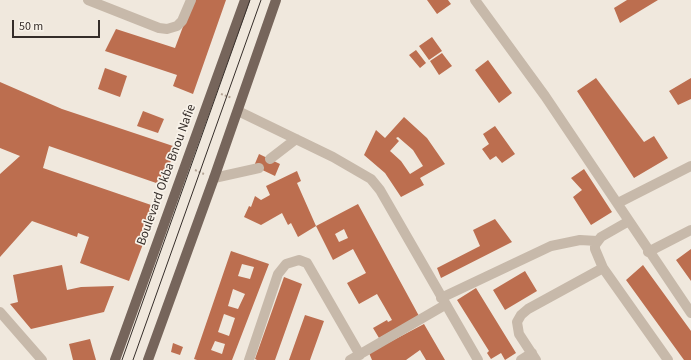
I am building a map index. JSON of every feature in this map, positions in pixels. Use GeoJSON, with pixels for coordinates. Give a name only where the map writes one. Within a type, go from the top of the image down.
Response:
{"type":"FeatureCollection","features":[{"type":"Feature","properties":{"kind":"main road","name":"Boulevard Okba Bnou Nafie"},"geometry":{"type":"LineString","coordinates":[[115,360],[245,0]]}},
{"type":"Feature","properties":{"kind":"main road"},"geometry":{"type":"LineString","coordinates":[[148,360],[214,178],[276,0]]}},
{"type":"Feature","properties":{"kind":"street"},"geometry":{"type":"LineString","coordinates":[[88,0],[159,28],[168,29],[177,26],[182,21],[190,0]]}},
{"type":"Feature","properties":{"kind":"street"},"geometry":{"type":"LineString","coordinates":[[475,0],[545,96],[618,203],[648,252],[691,313]]}},
{"type":"Feature","properties":{"kind":"street"},"geometry":{"type":"LineString","coordinates":[[239,107],[296,139],[333,157],[371,180],[380,190],[443,302],[478,360]]}},
{"type":"Feature","properties":{"kind":"street"},"geometry":{"type":"LineString","coordinates":[[270,159],[296,139]]}},
{"type":"Feature","properties":{"kind":"street"},"geometry":{"type":"LineString","coordinates":[[618,203],[691,166]]}},
{"type":"Feature","properties":{"kind":"street"},"geometry":{"type":"LineString","coordinates":[[214,178],[259,168]]}},
{"type":"Feature","properties":{"kind":"street"},"geometry":{"type":"LineString","coordinates":[[350,360],[443,302],[551,246],[575,240],[597,241],[629,221]]}},
{"type":"Feature","properties":{"kind":"street"},"geometry":{"type":"LineString","coordinates":[[648,252],[691,230]]}},
{"type":"Feature","properties":{"kind":"street"},"geometry":{"type":"LineString","coordinates":[[597,241],[595,249],[603,268],[668,360]]}},
{"type":"Feature","properties":{"kind":"street"},"geometry":{"type":"LineString","coordinates":[[249,360],[278,274],[286,264],[299,260],[307,263],[360,355]]}},
{"type":"Feature","properties":{"kind":"street"},"geometry":{"type":"LineString","coordinates":[[521,360],[534,357],[519,334],[517,322],[521,315],[528,309],[603,268]]}},
{"type":"Feature","properties":{"kind":"street"},"geometry":{"type":"LineString","coordinates":[[0,312],[42,360]]}},
{"type":"Feature","properties":{"kind":"path"},"geometry":{"type":"LineString","coordinates":[[212,90],[239,107]]}},
{"type":"Feature","properties":{"kind":"path"},"geometry":{"type":"LineString","coordinates":[[185,165],[214,178]]}},
{"type":"Feature","properties":{"kind":"building"},"geometry":{"type":"Polygon","coordinates":[[[193,0],[226,0],[193,94],[173,86],[177,75],[105,51],[116,29],[175,48],[193,0]]]}},
{"type":"Feature","properties":{"kind":"building"},"geometry":{"type":"Polygon","coordinates":[[[427,0],[448,0],[451,4],[437,14],[427,0]]]}},
{"type":"Feature","properties":{"kind":"building"},"geometry":{"type":"Polygon","coordinates":[[[627,0],[658,0],[620,23],[614,8],[627,0]]]}},
{"type":"Feature","properties":{"kind":"building"},"geometry":{"type":"Polygon","coordinates":[[[432,37],[442,51],[429,60],[419,46],[432,37]]]}},
{"type":"Feature","properties":{"kind":"building"},"geometry":{"type":"Polygon","coordinates":[[[416,50],[426,63],[420,68],[409,55],[416,50]]]}},
{"type":"Feature","properties":{"kind":"building"},"geometry":{"type":"Polygon","coordinates":[[[442,53],[452,66],[439,75],[430,61],[442,53]]]}},
{"type":"Feature","properties":{"kind":"building"},"geometry":{"type":"Polygon","coordinates":[[[488,60],[512,93],[499,103],[475,70],[488,60]]]}},
{"type":"Feature","properties":{"kind":"building"},"geometry":{"type":"Polygon","coordinates":[[[105,68],[127,76],[120,97],[98,89],[105,68]]]}},
{"type":"Feature","properties":{"kind":"building"},"geometry":{"type":"Polygon","coordinates":[[[596,78],[644,142],[654,136],[668,158],[634,178],[577,91],[596,78]]]}},
{"type":"Feature","properties":{"kind":"building"},"geometry":{"type":"Polygon","coordinates":[[[691,78],[691,99],[678,105],[669,91],[691,78]]]}},
{"type":"Feature","properties":{"kind":"building"},"geometry":{"type":"Polygon","coordinates":[[[0,82],[62,109],[176,147],[162,185],[49,146],[43,168],[157,207],[129,281],[80,263],[89,237],[78,233],[77,237],[32,221],[0,257],[0,174],[20,156],[0,148],[0,82]]]}},
{"type":"Feature","properties":{"kind":"building"},"geometry":{"type":"Polygon","coordinates":[[[143,111],[164,119],[158,133],[137,126],[143,111]]]}},
{"type":"Feature","properties":{"kind":"building"},"geometry":{"type":"Polygon","coordinates":[[[404,117],[427,138],[445,164],[420,178],[424,185],[401,197],[385,173],[364,155],[376,130],[385,138],[404,117]],[[398,137],[396,138],[399,141],[390,151],[401,161],[410,174],[423,166],[413,150],[398,137]]]}},
{"type":"Feature","properties":{"kind":"building"},"geometry":{"type":"Polygon","coordinates":[[[495,126],[515,154],[502,163],[496,156],[490,160],[482,149],[489,144],[483,134],[495,126]]]}},
{"type":"Feature","properties":{"kind":"building"},"geometry":{"type":"Polygon","coordinates":[[[259,154],[280,164],[275,176],[254,166],[259,154]]]}},
{"type":"Feature","properties":{"kind":"building"},"geometry":{"type":"Polygon","coordinates":[[[584,169],[612,212],[591,225],[573,197],[582,190],[571,178],[584,169]]]}},
{"type":"Feature","properties":{"kind":"building"},"geometry":{"type":"Polygon","coordinates":[[[297,171],[301,181],[297,183],[316,226],[298,237],[291,223],[288,225],[282,213],[261,225],[244,217],[249,206],[251,207],[255,196],[261,200],[270,195],[266,186],[297,171]]]}},
{"type":"Feature","properties":{"kind":"building"},"geometry":{"type":"Polygon","coordinates":[[[358,204],[419,316],[379,338],[373,328],[387,320],[388,322],[392,320],[377,294],[359,304],[347,283],[366,273],[353,249],[333,260],[316,226],[358,204]],[[344,229],[335,234],[339,242],[348,238],[344,229]]]}},
{"type":"Feature","properties":{"kind":"building"},"geometry":{"type":"Polygon","coordinates":[[[495,219],[512,242],[441,278],[437,268],[480,246],[473,230],[495,219]]]}},
{"type":"Feature","properties":{"kind":"building"},"geometry":{"type":"Polygon","coordinates":[[[691,249],[691,281],[676,260],[691,249]]]}},
{"type":"Feature","properties":{"kind":"building"},"geometry":{"type":"Polygon","coordinates":[[[231,251],[269,264],[232,360],[194,359],[231,251]],[[242,264],[238,276],[250,279],[254,267],[242,264]],[[233,289],[228,306],[238,309],[245,294],[233,289]],[[224,314],[218,332],[229,336],[235,318],[224,314]],[[215,341],[211,350],[222,354],[225,344],[215,341]]]}},
{"type":"Feature","properties":{"kind":"building"},"geometry":{"type":"Polygon","coordinates":[[[62,265],[67,290],[81,287],[114,286],[104,312],[31,329],[10,304],[18,302],[13,275],[62,265]]]}},
{"type":"Feature","properties":{"kind":"building"},"geometry":{"type":"Polygon","coordinates":[[[643,265],[691,331],[691,360],[684,360],[626,280],[643,265]]]}},
{"type":"Feature","properties":{"kind":"building"},"geometry":{"type":"Polygon","coordinates":[[[525,271],[537,291],[505,310],[493,290],[525,271]]]}},
{"type":"Feature","properties":{"kind":"building"},"geometry":{"type":"Polygon","coordinates":[[[284,277],[302,284],[275,360],[257,360],[255,359],[284,277]]]}},
{"type":"Feature","properties":{"kind":"building"},"geometry":{"type":"Polygon","coordinates":[[[476,288],[516,353],[505,360],[501,353],[491,359],[487,353],[489,351],[457,300],[476,288]]]}},
{"type":"Feature","properties":{"kind":"building"},"geometry":{"type":"Polygon","coordinates":[[[305,315],[324,321],[310,360],[289,360],[305,315]]]}},
{"type":"Feature","properties":{"kind":"building"},"geometry":{"type":"Polygon","coordinates":[[[424,324],[445,360],[426,360],[420,350],[406,360],[372,360],[369,353],[424,324]]]}},
{"type":"Feature","properties":{"kind":"building"},"geometry":{"type":"Polygon","coordinates":[[[90,339],[96,360],[73,360],[69,344],[90,339]]]}},
{"type":"Feature","properties":{"kind":"building"},"geometry":{"type":"Polygon","coordinates":[[[173,343],[183,347],[180,355],[171,352],[173,343]]]}},
{"type":"Feature","properties":{"kind":"tram line"},"geometry":{"type":"LineString","coordinates":[[122,360],[250,0]]}},
{"type":"Feature","properties":{"kind":"tram line"},"geometry":{"type":"LineString","coordinates":[[133,360],[261,0]]}}]}
